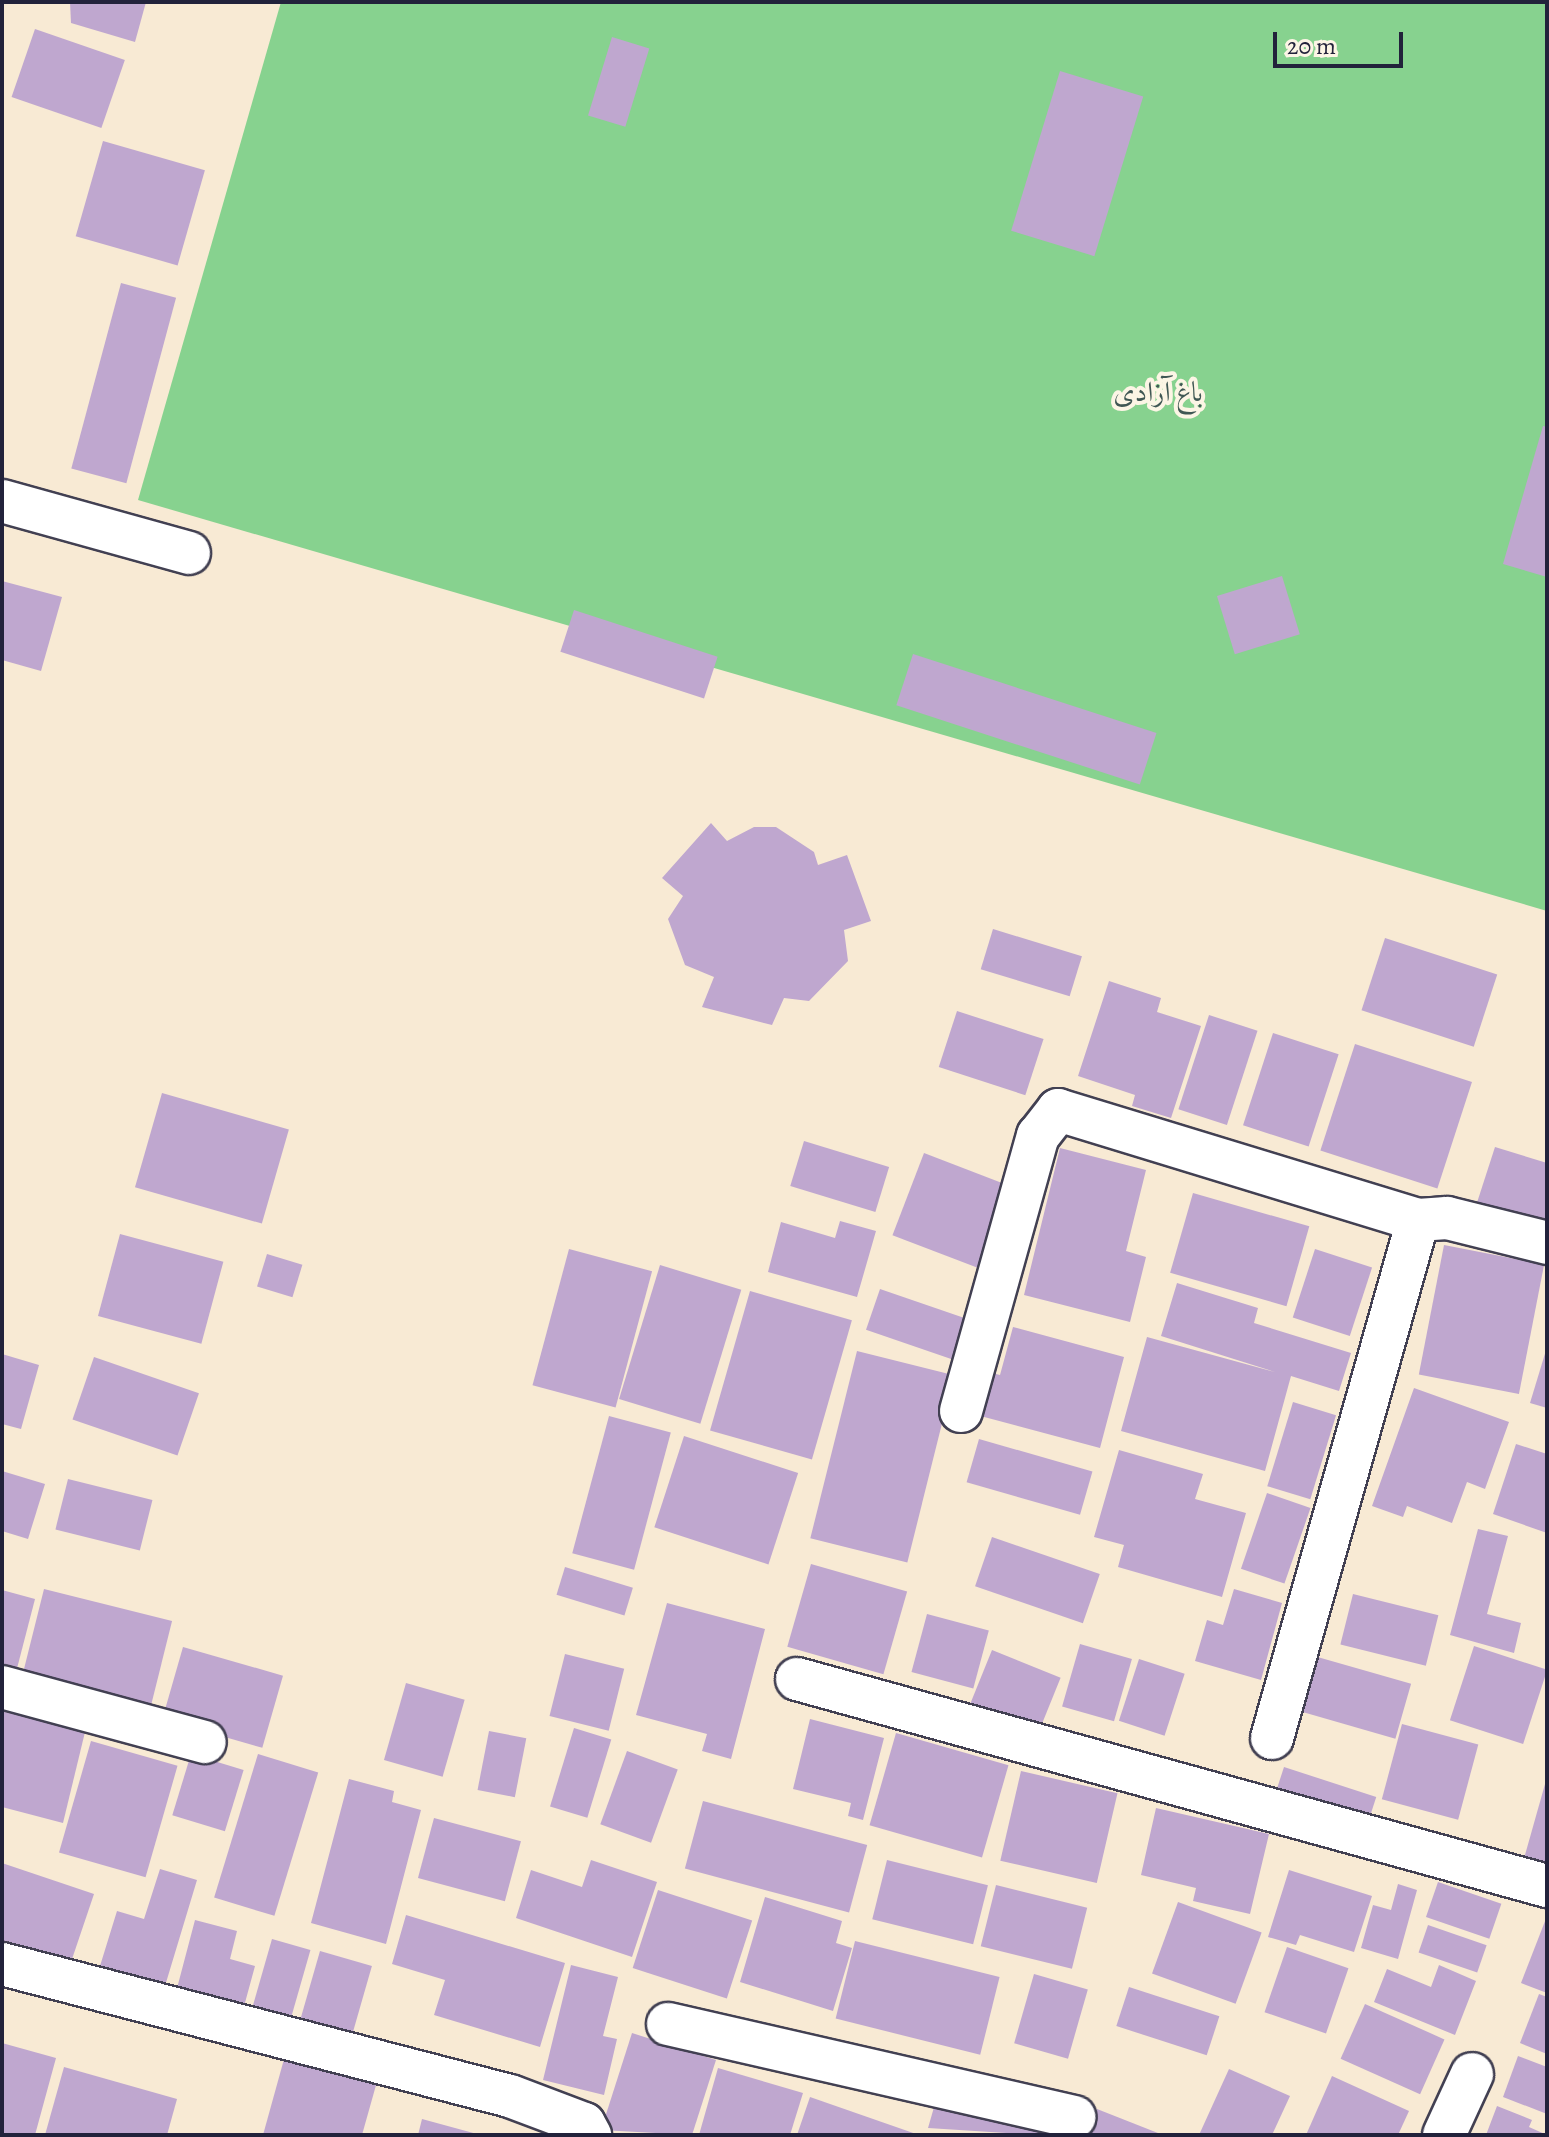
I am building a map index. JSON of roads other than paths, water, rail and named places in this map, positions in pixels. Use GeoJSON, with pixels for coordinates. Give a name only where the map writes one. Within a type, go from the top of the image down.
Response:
{"type":"FeatureCollection","features":[{"type":"Feature","properties":{"kind":"street"},"geometry":{"type":"LineString","coordinates":[[2,501],[189,553]]}},
{"type":"Feature","properties":{"kind":"street"},"geometry":{"type":"LineString","coordinates":[[961,1411],[1038,1136],[1058,1110],[1418,1220],[1447,1218],[1547,1243]]}},
{"type":"Feature","properties":{"kind":"street"},"geometry":{"type":"LineString","coordinates":[[1272,1738],[1418,1220]]}},
{"type":"Feature","properties":{"kind":"street"},"geometry":{"type":"LineString","coordinates":[[797,1679],[1547,1886]]}},
{"type":"Feature","properties":{"kind":"street"},"geometry":{"type":"LineString","coordinates":[[2,1687],[205,1742]]}},
{"type":"Feature","properties":{"kind":"street"},"geometry":{"type":"LineString","coordinates":[[2,1964],[510,2096],[584,2124],[590,2135]]}},
{"type":"Feature","properties":{"kind":"street"},"geometry":{"type":"LineString","coordinates":[[668,2024],[1075,2114]]}},
{"type":"Feature","properties":{"kind":"street"},"geometry":{"type":"LineString","coordinates":[[1444,2135],[1472,2074]]}},
{"type":"Feature","properties":{"kind":"park label","name":"باغ آزادی"},"geometry":{"type":"Point","coordinates":[1158,392]}}]}
